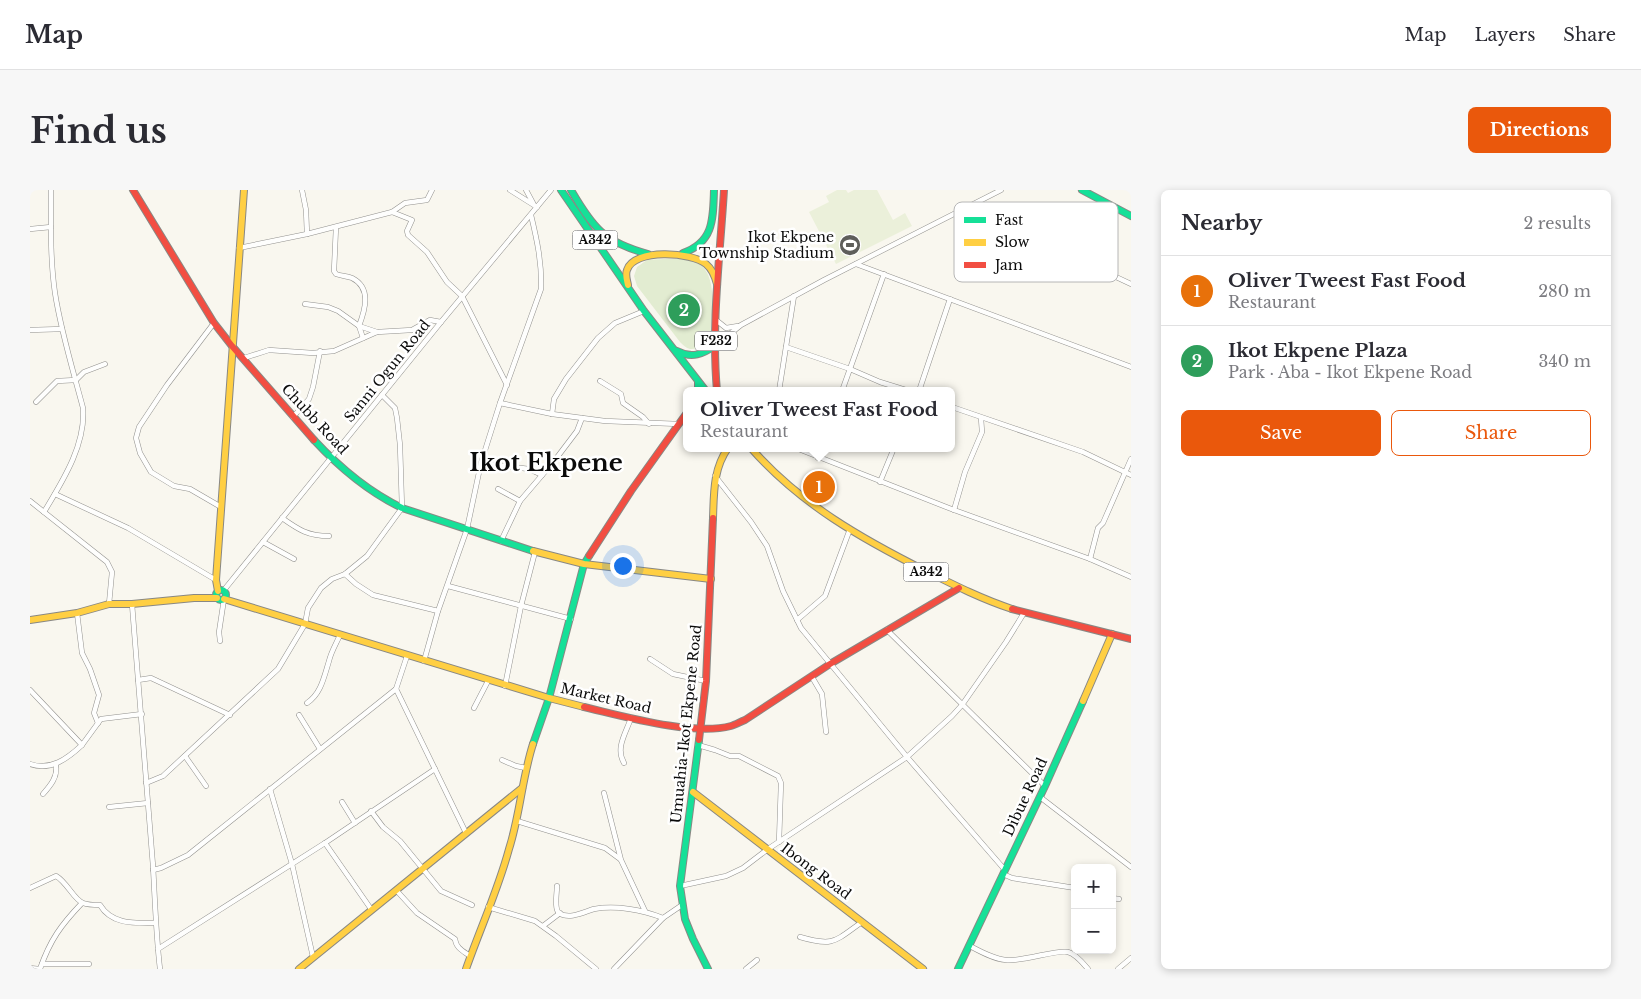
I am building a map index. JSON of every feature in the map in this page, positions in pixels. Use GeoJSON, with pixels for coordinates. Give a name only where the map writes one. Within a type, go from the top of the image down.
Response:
{"type":"FeatureCollection","features":[{"type":"Feature","properties":{"kind":"main road","name":"Chubb Road"},"geometry":{"type":"LineString","coordinates":[[133,190],[214,323],[232,346],[293,417],[332,458],[383,499],[402,508],[535,552],[584,564],[711,579]]}},
{"type":"Feature","properties":{"kind":"main road"},"geometry":{"type":"LineString","coordinates":[[221,594],[216,580],[244,190]]}},
{"type":"Feature","properties":{"kind":"main road","name":"A342"},"geometry":{"type":"LineString","coordinates":[[561,190],[644,311],[702,387]]}},
{"type":"Feature","properties":{"kind":"main road","name":"A342"},"geometry":{"type":"LineString","coordinates":[[571,190],[595,229],[604,237],[618,245],[650,255]]}},
{"type":"Feature","properties":{"kind":"main road"},"geometry":{"type":"LineString","coordinates":[[630,290],[627,280],[630,266],[641,256],[689,252],[707,238],[711,227],[714,190]]}},
{"type":"Feature","properties":{"kind":"main road","name":"F232"},"geometry":{"type":"LineString","coordinates":[[717,387],[716,320],[724,190]]}},
{"type":"Feature","properties":{"kind":"main road"},"geometry":{"type":"LineString","coordinates":[[1082,190],[1105,202]]}},
{"type":"Feature","properties":{"kind":"main road"},"geometry":{"type":"LineString","coordinates":[[1118,209],[1131,216]]}},
{"type":"Feature","properties":{"kind":"main road"},"geometry":{"type":"LineString","coordinates":[[676,254],[698,258],[705,263],[716,279],[718,291]]}},
{"type":"Feature","properties":{"kind":"main road"},"geometry":{"type":"LineString","coordinates":[[675,350],[683,355],[695,357],[716,345]]}},
{"type":"Feature","properties":{"kind":"main road"},"geometry":{"type":"LineString","coordinates":[[698,382],[698,387]]}},
{"type":"Feature","properties":{"kind":"main road"},"geometry":{"type":"LineString","coordinates":[[466,969],[509,851],[526,768],[549,698],[584,564],[631,492],[683,418]]}},
{"type":"Feature","properties":{"kind":"main road","name":"Umuahia-Ikot Ekpene Road"},"geometry":{"type":"LineString","coordinates":[[708,969],[688,930],[680,886],[706,681],[715,476],[720,459],[725,452]]}},
{"type":"Feature","properties":{"kind":"main road","name":"A342"},"geometry":{"type":"LineString","coordinates":[[754,452],[776,477],[802,497],[892,555],[990,601],[1024,612],[1131,639]]}},
{"type":"Feature","properties":{"kind":"main road","name":"Market Road"},"geometry":{"type":"LineString","coordinates":[[30,620],[78,613],[109,604],[132,604],[221,594],[305,624],[505,686],[631,718],[700,729],[731,726],[745,720],[830,664],[959,588]]}},
{"type":"Feature","properties":{"kind":"main road","name":"Dibue Road"},"geometry":{"type":"LineString","coordinates":[[958,969],[1040,797],[1112,634]]}},
{"type":"Feature","properties":{"kind":"main road"},"geometry":{"type":"LineString","coordinates":[[299,969],[522,788]]}},
{"type":"Feature","properties":{"kind":"main road","name":"Ibong Road"},"geometry":{"type":"LineString","coordinates":[[693,792],[924,969]]}},
{"type":"Feature","properties":{"kind":"street"},"geometry":{"type":"LineString","coordinates":[[44,512],[74,456],[84,425],[83,408],[62,329],[55,292],[51,190]]}},
{"type":"Feature","properties":{"kind":"street"},"geometry":{"type":"LineString","coordinates":[[302,190],[306,210],[307,234]]}},
{"type":"Feature","properties":{"kind":"street"},"geometry":{"type":"LineString","coordinates":[[239,248],[307,234],[392,212],[406,203],[427,200],[432,190]]}},
{"type":"Feature","properties":{"kind":"street"},"geometry":{"type":"LineString","coordinates":[[510,190],[535,206]]}},
{"type":"Feature","properties":{"kind":"street"},"geometry":{"type":"LineString","coordinates":[[526,190],[535,206]]}},
{"type":"Feature","properties":{"kind":"street","name":"Sanni Ogun Road"},"geometry":{"type":"LineString","coordinates":[[221,594],[462,296],[530,216],[535,206],[551,190]]}},
{"type":"Feature","properties":{"kind":"street"},"geometry":{"type":"LineString","coordinates":[[977,202],[1001,190]]}},
{"type":"Feature","properties":{"kind":"street"},"geometry":{"type":"LineString","coordinates":[[392,212],[412,220],[407,231],[408,235],[426,252],[446,282],[462,296],[507,385]]}},
{"type":"Feature","properties":{"kind":"street"},"geometry":{"type":"LineString","coordinates":[[716,345],[741,324],[954,214]]}},
{"type":"Feature","properties":{"kind":"street"},"geometry":{"type":"LineString","coordinates":[[424,661],[438,611],[467,529],[481,464],[500,403],[541,289],[542,272],[539,248],[530,216]]}},
{"type":"Feature","properties":{"kind":"street"},"geometry":{"type":"LineString","coordinates":[[336,227],[334,271],[336,274],[351,278],[361,285],[364,292],[365,310],[359,326],[363,338]]}},
{"type":"Feature","properties":{"kind":"street"},"geometry":{"type":"LineString","coordinates":[[30,229],[52,228]]}},
{"type":"Feature","properties":{"kind":"street"},"geometry":{"type":"LineString","coordinates":[[856,264],[1131,367]]}},
{"type":"Feature","properties":{"kind":"street"},"geometry":{"type":"LineString","coordinates":[[843,387],[884,274]]}},
{"type":"Feature","properties":{"kind":"street"},"geometry":{"type":"LineString","coordinates":[[1118,278],[1131,284]]}},
{"type":"Feature","properties":{"kind":"street"},"geometry":{"type":"LineString","coordinates":[[781,387],[794,296]]}},
{"type":"Feature","properties":{"kind":"street"},"geometry":{"type":"LineString","coordinates":[[919,387],[950,299]]}},
{"type":"Feature","properties":{"kind":"street"},"geometry":{"type":"LineString","coordinates":[[305,304],[328,307],[359,326],[377,332],[412,330],[430,320],[441,322]]}},
{"type":"Feature","properties":{"kind":"street"},"geometry":{"type":"LineString","coordinates":[[552,414],[554,399],[566,379],[598,338],[615,323],[644,311]]}},
{"type":"Feature","properties":{"kind":"street"},"geometry":{"type":"LineString","coordinates":[[716,320],[726,328],[741,324]]}},
{"type":"Feature","properties":{"kind":"street"},"geometry":{"type":"LineString","coordinates":[[214,323],[167,385],[139,427],[136,438],[140,453],[151,472],[174,486],[190,489],[221,507]]}},
{"type":"Feature","properties":{"kind":"street"},"geometry":{"type":"LineString","coordinates":[[30,330],[62,329]]}},
{"type":"Feature","properties":{"kind":"street"},"geometry":{"type":"LineString","coordinates":[[244,358],[269,350],[313,353],[334,351],[377,332]]}},
{"type":"Feature","properties":{"kind":"street"},"geometry":{"type":"LineString","coordinates":[[786,347],[896,387]]}},
{"type":"Feature","properties":{"kind":"street"},"geometry":{"type":"LineString","coordinates":[[293,417],[309,400],[320,352]]}},
{"type":"Feature","properties":{"kind":"street"},"geometry":{"type":"LineString","coordinates":[[36,402],[57,382],[76,380],[84,372],[105,364]]}},
{"type":"Feature","properties":{"kind":"street"},"geometry":{"type":"LineString","coordinates":[[600,381],[621,394],[622,403],[643,417],[648,424]]}},
{"type":"Feature","properties":{"kind":"street"},"geometry":{"type":"LineString","coordinates":[[146,783],[163,776],[278,669],[305,624],[308,608],[321,588],[332,579],[344,574],[367,556],[402,508],[400,445],[395,408],[382,395]]}},
{"type":"Feature","properties":{"kind":"street"},"geometry":{"type":"LineString","coordinates":[[500,403],[582,418],[648,424],[679,424]]}},
{"type":"Feature","properties":{"kind":"street"},"geometry":{"type":"LineString","coordinates":[[955,408],[1083,452],[1129,473]]}},
{"type":"Feature","properties":{"kind":"street"},"geometry":{"type":"LineString","coordinates":[[501,541],[520,501],[566,446],[582,418]]}},
{"type":"Feature","properties":{"kind":"street"},"geometry":{"type":"LineString","coordinates":[[954,510],[965,472],[982,432],[981,418]]}},
{"type":"Feature","properties":{"kind":"street"},"geometry":{"type":"LineString","coordinates":[[805,452],[954,510],[1090,559],[1131,577]]}},
{"type":"Feature","properties":{"kind":"street"},"geometry":{"type":"LineString","coordinates":[[818,458],[820,452]]}},
{"type":"Feature","properties":{"kind":"street"},"geometry":{"type":"LineString","coordinates":[[880,482],[892,452]]}},
{"type":"Feature","properties":{"kind":"street"},"geometry":{"type":"LineString","coordinates":[[1090,559],[1098,528],[1129,473],[1131,459]]}},
{"type":"Feature","properties":{"kind":"street"},"geometry":{"type":"LineString","coordinates":[[481,464],[529,469],[542,475]]}},
{"type":"Feature","properties":{"kind":"street"},"geometry":{"type":"LineString","coordinates":[[715,476],[767,546],[786,598],[801,628],[1004,872],[1012,878],[1071,887]]}},
{"type":"Feature","properties":{"kind":"street"},"geometry":{"type":"LineString","coordinates":[[498,489],[520,501]]}},
{"type":"Feature","properties":{"kind":"street"},"geometry":{"type":"LineString","coordinates":[[55,494],[128,528],[216,580]]}},
{"type":"Feature","properties":{"kind":"street"},"geometry":{"type":"LineString","coordinates":[[30,502],[107,562],[112,572],[109,604]]}},
{"type":"Feature","properties":{"kind":"street"},"geometry":{"type":"LineString","coordinates":[[282,518],[302,531],[316,536],[329,536]]}},
{"type":"Feature","properties":{"kind":"street"},"geometry":{"type":"LineString","coordinates":[[797,620],[825,596],[850,529]]}},
{"type":"Feature","properties":{"kind":"street"},"geometry":{"type":"LineString","coordinates":[[263,542],[294,559]]}},
{"type":"Feature","properties":{"kind":"street"},"geometry":{"type":"LineString","coordinates":[[505,686],[521,606],[535,552]]}},
{"type":"Feature","properties":{"kind":"street"},"geometry":{"type":"LineString","coordinates":[[344,574],[373,596],[438,611]]}},
{"type":"Feature","properties":{"kind":"street"},"geometry":{"type":"LineString","coordinates":[[448,586],[570,619]]}},
{"type":"Feature","properties":{"kind":"street"},"geometry":{"type":"LineString","coordinates":[[220,642],[221,594]]}},
{"type":"Feature","properties":{"kind":"street"},"geometry":{"type":"LineString","coordinates":[[132,604],[142,714],[155,924],[160,969]]}},
{"type":"Feature","properties":{"kind":"street"},"geometry":{"type":"LineString","coordinates":[[680,886],[731,874],[744,868],[768,849],[907,757],[952,716],[962,704],[1001,649],[1024,612]]}},
{"type":"Feature","properties":{"kind":"street"},"geometry":{"type":"LineString","coordinates":[[78,613],[82,653],[99,695],[94,712],[98,723]]}},
{"type":"Feature","properties":{"kind":"street"},"geometry":{"type":"LineString","coordinates":[[886,630],[1045,786]]}},
{"type":"Feature","properties":{"kind":"street"},"geometry":{"type":"LineString","coordinates":[[307,703],[315,698],[326,675],[329,660],[340,635]]}},
{"type":"Feature","properties":{"kind":"street"},"geometry":{"type":"LineString","coordinates":[[153,870],[161,868],[188,854],[396,689],[407,656]]}},
{"type":"Feature","properties":{"kind":"street"},"geometry":{"type":"LineString","coordinates":[[650,659],[673,674],[706,681]]}},
{"type":"Feature","properties":{"kind":"street"},"geometry":{"type":"LineString","coordinates":[[812,677],[822,694],[826,732]]}},
{"type":"Feature","properties":{"kind":"street"},"geometry":{"type":"LineString","coordinates":[[138,680],[150,678],[230,715]]}},
{"type":"Feature","properties":{"kind":"street"},"geometry":{"type":"LineString","coordinates":[[474,708],[488,681]]}},
{"type":"Feature","properties":{"kind":"street"},"geometry":{"type":"LineString","coordinates":[[396,689],[466,833]]}},
{"type":"Feature","properties":{"kind":"street"},"geometry":{"type":"LineString","coordinates":[[30,690],[82,745]]}},
{"type":"Feature","properties":{"kind":"street"},"geometry":{"type":"LineString","coordinates":[[30,764],[35,766],[56,765],[69,757],[82,745],[101,720],[142,714]]}},
{"type":"Feature","properties":{"kind":"street"},"geometry":{"type":"LineString","coordinates":[[299,715],[320,749]]}},
{"type":"Feature","properties":{"kind":"street"},"geometry":{"type":"LineString","coordinates":[[624,763],[620,756],[620,747],[631,718]]}},
{"type":"Feature","properties":{"kind":"street"},"geometry":{"type":"LineString","coordinates":[[698,745],[730,756],[739,756],[778,776],[781,783],[779,842]]}},
{"type":"Feature","properties":{"kind":"street"},"geometry":{"type":"LineString","coordinates":[[184,756],[206,786]]}},
{"type":"Feature","properties":{"kind":"street"},"geometry":{"type":"LineString","coordinates":[[502,760],[526,768]]}},
{"type":"Feature","properties":{"kind":"street"},"geometry":{"type":"LineString","coordinates":[[43,794],[52,784],[57,770],[56,765]]}},
{"type":"Feature","properties":{"kind":"street"},"geometry":{"type":"LineString","coordinates":[[158,949],[325,843],[435,769]]}},
{"type":"Feature","properties":{"kind":"street"},"geometry":{"type":"LineString","coordinates":[[270,788],[292,864],[313,957]]}},
{"type":"Feature","properties":{"kind":"street"},"geometry":{"type":"LineString","coordinates":[[604,793],[621,860],[645,911]]}},
{"type":"Feature","properties":{"kind":"street"},"geometry":{"type":"LineString","coordinates":[[1040,797],[1131,867]]}},
{"type":"Feature","properties":{"kind":"street"},"geometry":{"type":"LineString","coordinates":[[342,802],[355,823]]}},
{"type":"Feature","properties":{"kind":"street"},"geometry":{"type":"LineString","coordinates":[[109,807],[148,803]]}},
{"type":"Feature","properties":{"kind":"street"},"geometry":{"type":"LineString","coordinates":[[371,811],[383,827],[400,841],[441,891],[472,905]]}},
{"type":"Feature","properties":{"kind":"street"},"geometry":{"type":"LineString","coordinates":[[516,821],[605,848],[621,860]]}},
{"type":"Feature","properties":{"kind":"street"},"geometry":{"type":"LineString","coordinates":[[325,843],[371,909]]}},
{"type":"Feature","properties":{"kind":"street"},"geometry":{"type":"LineString","coordinates":[[611,852],[618,847]]}},
{"type":"Feature","properties":{"kind":"street"},"geometry":{"type":"LineString","coordinates":[[30,888],[56,876],[67,884],[82,903],[100,905],[103,911],[125,923],[155,924]]}},
{"type":"Feature","properties":{"kind":"street"},"geometry":{"type":"LineString","coordinates":[[557,886],[557,906],[560,913]]}},
{"type":"Feature","properties":{"kind":"street"},"geometry":{"type":"LineString","coordinates":[[396,890],[417,913],[455,939],[460,950],[470,956]]}},
{"type":"Feature","properties":{"kind":"street"},"geometry":{"type":"LineString","coordinates":[[41,967],[55,934],[82,903]]}},
{"type":"Feature","properties":{"kind":"street"},"geometry":{"type":"LineString","coordinates":[[614,969],[663,918],[682,904]]}},
{"type":"Feature","properties":{"kind":"street"},"geometry":{"type":"LineString","coordinates":[[488,907],[535,921],[596,969]]}},
{"type":"Feature","properties":{"kind":"street"},"geometry":{"type":"LineString","coordinates":[[543,926],[560,913],[575,915],[598,909],[634,909],[663,918]]}},
{"type":"Feature","properties":{"kind":"street"},"geometry":{"type":"LineString","coordinates":[[800,937],[815,942],[834,942],[862,922]]}},
{"type":"Feature","properties":{"kind":"street"},"geometry":{"type":"LineString","coordinates":[[970,946],[1004,960],[1018,960],[1065,951],[1076,957],[1088,969]]}},
{"type":"Feature","properties":{"kind":"street"},"geometry":{"type":"LineString","coordinates":[[1118,969],[1131,958]]}},
{"type":"Feature","properties":{"kind":"street"},"geometry":{"type":"LineString","coordinates":[[746,969],[757,960]]}},
{"type":"Feature","properties":{"kind":"street"},"geometry":{"type":"LineString","coordinates":[[30,968],[89,964]]}},
{"type":"Feature","properties":{"kind":"green space","name":"Ikot Ekpene Township Stadium"},"geometry":{"type":"Polygon","coordinates":[[[837,190],[846,190],[848,193],[854,190],[877,190],[893,220],[905,213],[912,226],[836,264],[809,212],[829,202],[826,196],[837,190]]]}},
{"type":"Feature","properties":{"kind":"green space"},"geometry":{"type":"Polygon","coordinates":[[[687,259],[698,263],[705,269],[712,288],[711,331],[706,341],[694,349],[689,349],[680,342],[637,286],[634,276],[637,267],[647,260],[687,259]]]}},
{"type":"Feature","properties":{"kind":"traffic: fast"},"geometry":{"type":"LineString","coordinates":[[561,190],[644,311],[703,387]]}},
{"type":"Feature","properties":{"kind":"traffic: fast"},"geometry":{"type":"LineString","coordinates":[[571,190],[593,224],[601,232],[620,244],[648,254]]}},
{"type":"Feature","properties":{"kind":"traffic: fast"},"geometry":{"type":"LineString","coordinates":[[683,253],[701,243],[710,228],[714,190]]}},
{"type":"Feature","properties":{"kind":"traffic: fast"},"geometry":{"type":"LineString","coordinates":[[1082,190],[1105,202]]}},
{"type":"Feature","properties":{"kind":"traffic: fast"},"geometry":{"type":"LineString","coordinates":[[1118,209],[1131,216]]}},
{"type":"Feature","properties":{"kind":"traffic: fast"},"geometry":{"type":"LineString","coordinates":[[677,351],[693,355],[707,351],[716,345]]}},
{"type":"Feature","properties":{"kind":"traffic: fast"},"geometry":{"type":"LineString","coordinates":[[698,382],[698,387]]}},
{"type":"Feature","properties":{"kind":"traffic: fast"},"geometry":{"type":"LineString","coordinates":[[314,440],[355,478],[390,502],[402,508],[533,551]]}},
{"type":"Feature","properties":{"kind":"traffic: fast"},"geometry":{"type":"LineString","coordinates":[[533,744],[549,698],[584,564],[589,556]]}},
{"type":"Feature","properties":{"kind":"traffic: fast"},"geometry":{"type":"LineString","coordinates":[[219,590],[223,590],[226,595],[225,599],[219,600],[216,597],[216,593],[219,590]]}},
{"type":"Feature","properties":{"kind":"traffic: fast"},"geometry":{"type":"LineString","coordinates":[[958,969],[1083,701]]}},
{"type":"Feature","properties":{"kind":"traffic: fast"},"geometry":{"type":"LineString","coordinates":[[699,740],[680,886],[685,919],[708,969]]}},
{"type":"Feature","properties":{"kind":"traffic: slow"},"geometry":{"type":"LineString","coordinates":[[218,591],[216,580],[244,190]]}},
{"type":"Feature","properties":{"kind":"traffic: slow"},"geometry":{"type":"LineString","coordinates":[[628,285],[626,272],[632,263],[640,258],[664,254],[699,260],[710,268],[717,284]]}},
{"type":"Feature","properties":{"kind":"traffic: slow"},"geometry":{"type":"LineString","coordinates":[[713,518],[717,473],[719,464],[726,452]]}},
{"type":"Feature","properties":{"kind":"traffic: slow"},"geometry":{"type":"LineString","coordinates":[[755,452],[790,486],[833,519],[879,547],[980,597],[1012,609]]}},
{"type":"Feature","properties":{"kind":"traffic: slow"},"geometry":{"type":"LineString","coordinates":[[533,551],[584,564],[711,579]]}},
{"type":"Feature","properties":{"kind":"traffic: slow"},"geometry":{"type":"LineString","coordinates":[[30,620],[77,613],[109,604],[217,598]]}},
{"type":"Feature","properties":{"kind":"traffic: slow"},"geometry":{"type":"LineString","coordinates":[[224,599],[584,707]]}},
{"type":"Feature","properties":{"kind":"traffic: slow"},"geometry":{"type":"LineString","coordinates":[[1083,701],[1112,634]]}},
{"type":"Feature","properties":{"kind":"traffic: slow"},"geometry":{"type":"LineString","coordinates":[[466,969],[505,864],[533,744]]}},
{"type":"Feature","properties":{"kind":"traffic: slow"},"geometry":{"type":"LineString","coordinates":[[299,969],[522,788]]}},
{"type":"Feature","properties":{"kind":"traffic: slow"},"geometry":{"type":"LineString","coordinates":[[693,792],[923,969]]}},
{"type":"Feature","properties":{"kind":"traffic: jam"},"geometry":{"type":"LineString","coordinates":[[133,190],[214,323],[314,440]]}},
{"type":"Feature","properties":{"kind":"traffic: jam"},"geometry":{"type":"LineString","coordinates":[[717,387],[715,341],[724,190]]}},
{"type":"Feature","properties":{"kind":"traffic: jam"},"geometry":{"type":"LineString","coordinates":[[589,556],[631,491],[683,418]]}},
{"type":"Feature","properties":{"kind":"traffic: jam"},"geometry":{"type":"LineString","coordinates":[[699,740],[706,681],[713,518]]}},
{"type":"Feature","properties":{"kind":"traffic: jam"},"geometry":{"type":"LineString","coordinates":[[584,707],[637,720],[678,727],[697,729],[733,726],[830,664],[959,588]]}},
{"type":"Feature","properties":{"kind":"traffic: jam"},"geometry":{"type":"LineString","coordinates":[[1012,609],[1131,639]]}},
{"type":"Feature","properties":{"kind":"place","name":"Ikot Ekpene Township Stadium"},"geometry":{"type":"Point","coordinates":[850,245]}},
{"type":"Feature","properties":{"kind":"place","name":"Ikot Ekpene Plaza"},"geometry":{"type":"Point","coordinates":[684,310]}},
{"type":"Feature","properties":{"kind":"place","name":"Oliver Tweest Fast Food"},"geometry":{"type":"Point","coordinates":[819,487]}},
{"type":"Feature","properties":{"kind":"district","name":"Ikot Ekpene"},"geometry":{"type":"Point","coordinates":[546,463]}}]}
